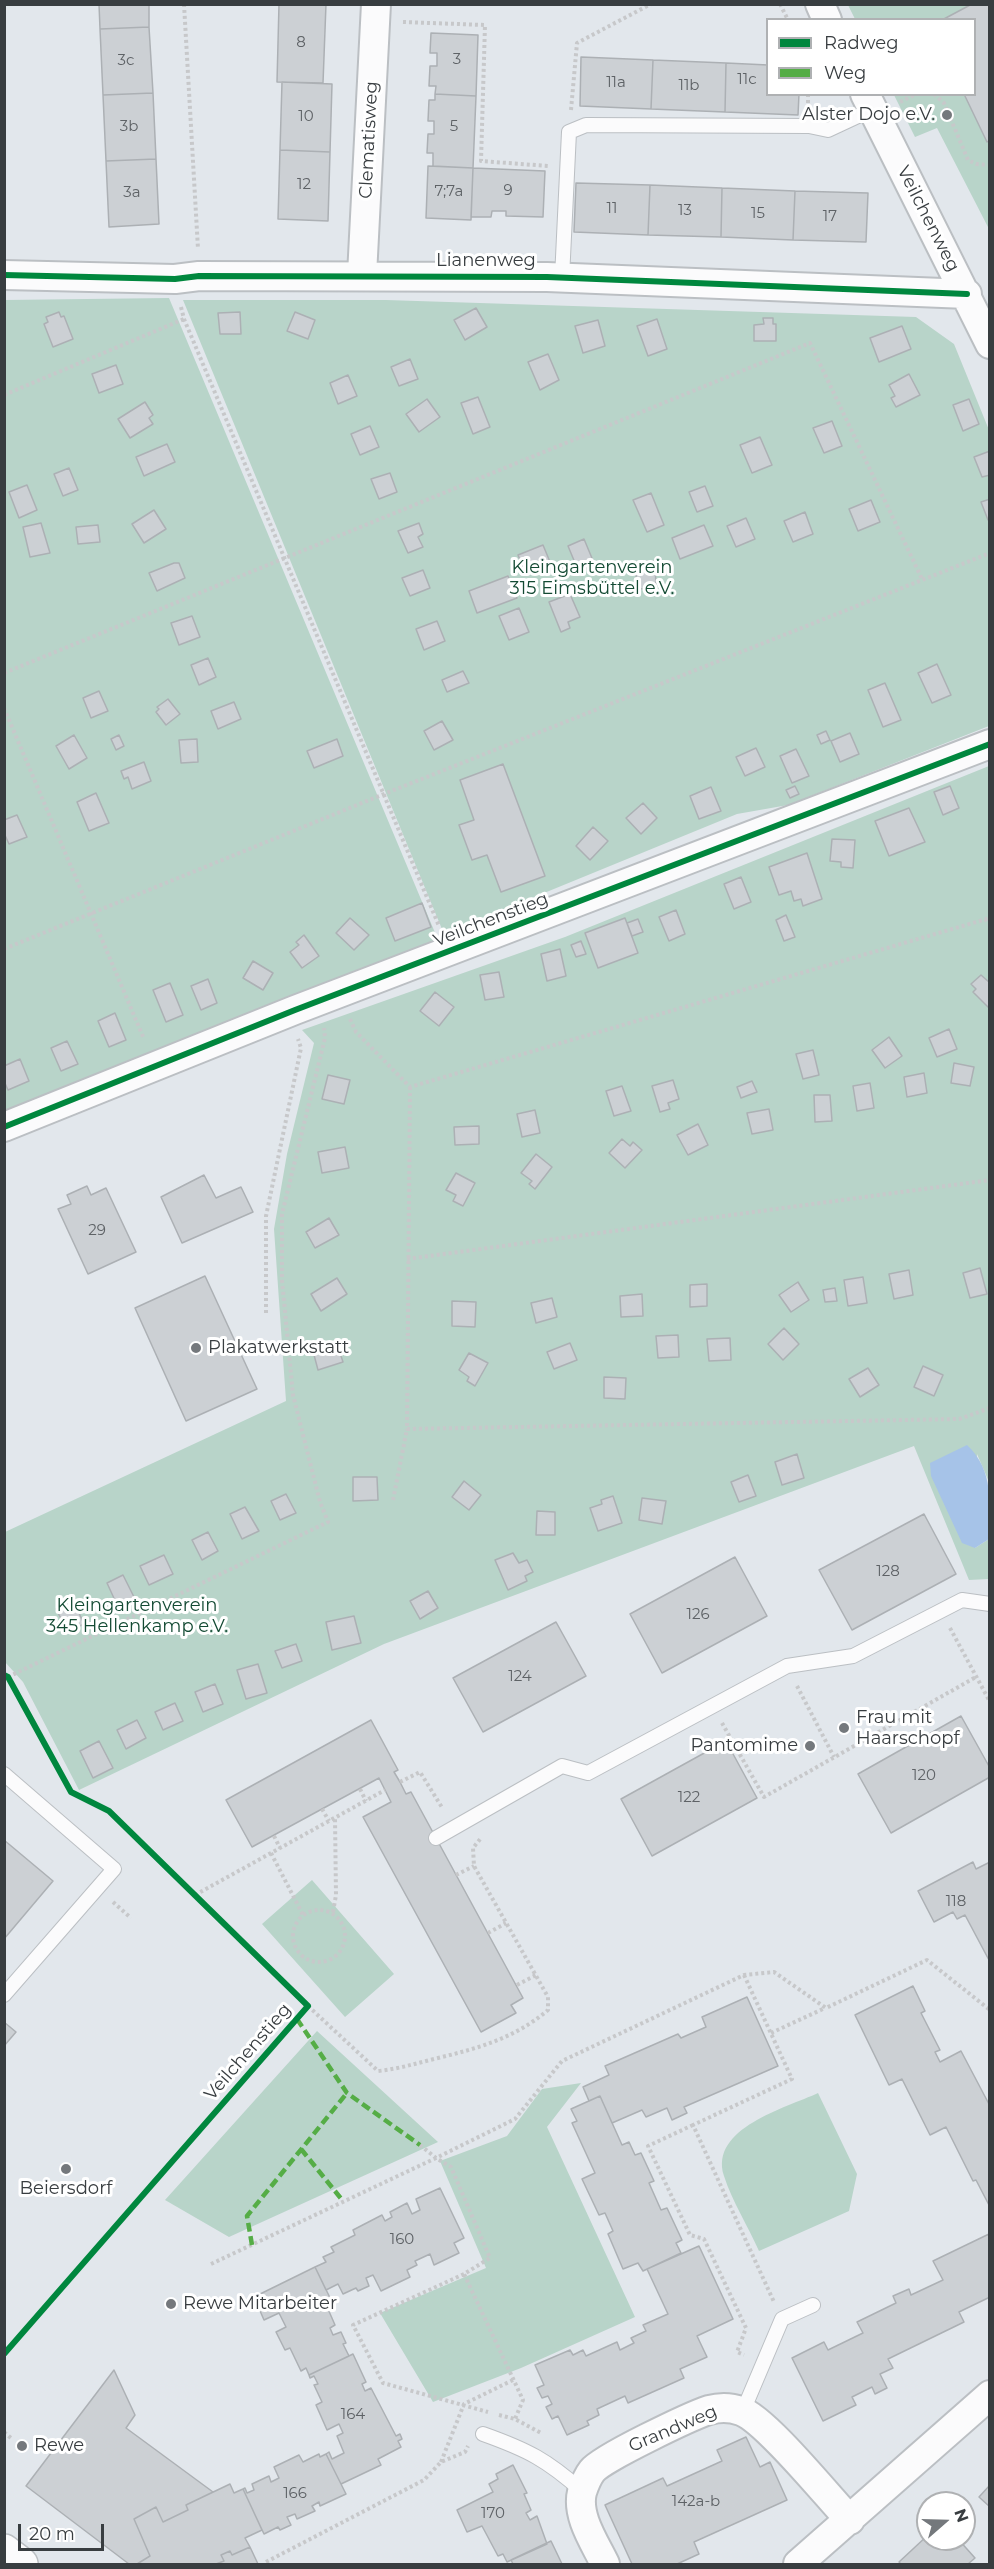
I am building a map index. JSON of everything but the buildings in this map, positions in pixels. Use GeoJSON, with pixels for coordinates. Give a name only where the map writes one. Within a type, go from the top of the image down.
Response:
{"type":"FeatureCollection","features":[{"type":"Feature","properties":{"kind":"street"},"geometry":{"type":"LineString","coordinates":[[820,4],[826,18]]}},
{"type":"Feature","properties":{"kind":"street","name":"Clematisweg"},"geometry":{"type":"LineString","coordinates":[[362,275],[376,13]]}},
{"type":"Feature","properties":{"kind":"street","name":"Veilchenweg"},"geometry":{"type":"LineString","coordinates":[[869,102],[990,344]]}},
{"type":"Feature","properties":{"kind":"street","name":"Lianenweg"},"geometry":{"type":"LineString","coordinates":[[4,275],[187,277],[362,275],[562,278],[967,294]]}},
{"type":"Feature","properties":{"kind":"street","name":"Veilchenstieg"},"geometry":{"type":"LineString","coordinates":[[4,1127],[314,1003],[990,744]]}},
{"type":"Feature","properties":{"kind":"street"},"geometry":{"type":"LineString","coordinates":[[798,2565],[990,2395]]}},
{"type":"Feature","properties":{"kind":"street","name":"Grandweg"},"geometry":{"type":"LineString","coordinates":[[582,2491],[592,2470],[613,2455],[708,2410],[726,2407],[743,2411],[765,2428],[850,2520]]}},
{"type":"Feature","properties":{"kind":"street"},"geometry":{"type":"LineString","coordinates":[[582,2491],[580,2507],[605,2565]]}},
{"type":"Feature","properties":{"kind":"street"},"geometry":{"type":"LineString","coordinates":[[4,2551],[21,2565]]}},
{"type":"Feature","properties":{"kind":"lane"},"geometry":{"type":"LineString","coordinates":[[562,278],[569,132],[585,125],[809,126],[828,130],[869,102]]}},
{"type":"Feature","properties":{"kind":"lane"},"geometry":{"type":"LineString","coordinates":[[436,1838],[562,1766],[588,1773],[787,1666],[853,1656],[962,1600],[990,1604]]}},
{"type":"Feature","properties":{"kind":"lane"},"geometry":{"type":"LineString","coordinates":[[4,1774],[114,1869],[4,1995]]}},
{"type":"Feature","properties":{"kind":"lane"},"geometry":{"type":"LineString","coordinates":[[743,2411],[782,2319],[813,2305]]}},
{"type":"Feature","properties":{"kind":"lane"},"geometry":{"type":"LineString","coordinates":[[482,2428],[556,2468],[582,2491]]}},
{"type":"Feature","properties":{"kind":"path"},"geometry":{"type":"LineString","coordinates":[[184,4],[187,277],[184,319],[449,952]]}},
{"type":"Feature","properties":{"kind":"path"},"geometry":{"type":"LineString","coordinates":[[569,132],[577,43],[651,4]]}},
{"type":"Feature","properties":{"kind":"path"},"geometry":{"type":"LineString","coordinates":[[780,4],[787,18]]}},
{"type":"Feature","properties":{"kind":"path"},"geometry":{"type":"LineString","coordinates":[[376,13],[485,25],[481,161],[554,166]]}},
{"type":"Feature","properties":{"kind":"path"},"geometry":{"type":"LineString","coordinates":[[936,96],[944,103],[968,160],[976,164],[990,165]]}},
{"type":"Feature","properties":{"kind":"path"},"geometry":{"type":"LineString","coordinates":[[4,395],[184,319]]}},
{"type":"Feature","properties":{"kind":"path"},"geometry":{"type":"LineString","coordinates":[[4,673],[810,343],[922,579]]}},
{"type":"Feature","properties":{"kind":"path"},"geometry":{"type":"LineString","coordinates":[[4,949],[384,794],[990,553]]}},
{"type":"Feature","properties":{"kind":"path"},"geometry":{"type":"LineString","coordinates":[[4,708],[93,912],[155,1066]]}},
{"type":"Feature","properties":{"kind":"path"},"geometry":{"type":"LineString","coordinates":[[410,1086],[987,919],[990,925]]}},
{"type":"Feature","properties":{"kind":"path"},"geometry":{"type":"LineString","coordinates":[[314,1003],[356,1032],[410,1086],[407,1429],[393,1500]]}},
{"type":"Feature","properties":{"kind":"path"},"geometry":{"type":"LineString","coordinates":[[266,1313],[266,1216],[301,1048],[314,1003]]}},
{"type":"Feature","properties":{"kind":"path"},"geometry":{"type":"LineString","coordinates":[[6,1676],[328,1522],[320,1502],[293,1395],[282,1280],[282,1215],[325,1038],[323,1021],[314,1003]]}},
{"type":"Feature","properties":{"kind":"path"},"geometry":{"type":"LineString","coordinates":[[407,1259],[990,1180]]}},
{"type":"Feature","properties":{"kind":"path"},"geometry":{"type":"LineString","coordinates":[[407,1429],[959,1419],[990,1408]]}},
{"type":"Feature","properties":{"kind":"path"},"geometry":{"type":"LineString","coordinates":[[941,1611],[990,1702]]}},
{"type":"Feature","properties":{"kind":"path"},"geometry":{"type":"LineString","coordinates":[[787,1666],[834,1757]]}},
{"type":"Feature","properties":{"kind":"path"},"geometry":{"type":"LineString","coordinates":[[712,1707],[764,1797],[976,1677]]}},
{"type":"Feature","properties":{"kind":"path"},"geometry":{"type":"LineString","coordinates":[[400,1782],[420,1772],[442,1810],[452,1804]]}},
{"type":"Feature","properties":{"kind":"path"},"geometry":{"type":"LineString","coordinates":[[360,1789],[366,1801]]}},
{"type":"Feature","properties":{"kind":"path"},"geometry":{"type":"LineString","coordinates":[[195,1895],[385,1790]]}},
{"type":"Feature","properties":{"kind":"path"},"geometry":{"type":"LineString","coordinates":[[322,1809],[329,1821]]}},
{"type":"Feature","properties":{"kind":"path"},"geometry":{"type":"LineString","coordinates":[[333,1912],[336,1895],[335,1818]]}},
{"type":"Feature","properties":{"kind":"path"},"geometry":{"type":"LineString","coordinates":[[308,2006],[378,2071],[405,2068],[475,2050],[502,2040],[530,2025],[548,2010],[548,1997],[474,1866],[473,1848],[483,1835]]}},
{"type":"Feature","properties":{"kind":"path"},"geometry":{"type":"LineString","coordinates":[[274,1836],[280,1848]]}},
{"type":"Feature","properties":{"kind":"path"},"geometry":{"type":"LineString","coordinates":[[271,1853],[303,1915]]}},
{"type":"Feature","properties":{"kind":"path"},"geometry":{"type":"LineString","coordinates":[[456,1875],[474,1866]]}},
{"type":"Feature","properties":{"kind":"path"},"geometry":{"type":"LineString","coordinates":[[323,1909],[333,1912],[340,1919],[345,1929],[346,1939],[343,1949],[336,1957],[327,1962],[316,1962],[306,1959],[298,1952],[293,1943],[293,1932],[296,1922],[303,1915],[312,1910],[323,1909]]}},
{"type":"Feature","properties":{"kind":"path"},"geometry":{"type":"LineString","coordinates":[[488,1933],[506,1923]]}},
{"type":"Feature","properties":{"kind":"path"},"geometry":{"type":"LineString","coordinates":[[771,2032],[927,1960],[990,2010]]}},
{"type":"Feature","properties":{"kind":"path"},"geometry":{"type":"LineString","coordinates":[[211,2264],[514,2119],[562,2061],[744,1975],[774,1972],[826,2008]]}},
{"type":"Feature","properties":{"kind":"path"},"geometry":{"type":"LineString","coordinates":[[517,1985],[536,1975]]}},
{"type":"Feature","properties":{"kind":"path"},"geometry":{"type":"LineString","coordinates":[[744,1975],[792,2079],[648,2146],[690,2235],[704,2240],[746,2328],[737,2352],[764,2364]]}},
{"type":"Feature","properties":{"kind":"path"},"geometry":{"type":"LineString","coordinates":[[693,2125],[782,2319]]}},
{"type":"Feature","properties":{"kind":"path"},"geometry":{"type":"LineString","coordinates":[[420,2145],[451,2167],[490,2258],[464,2274],[353,2325],[383,2383],[515,2419],[543,2434]]}},
{"type":"Feature","properties":{"kind":"path"},"geometry":{"type":"LineString","coordinates":[[464,2274],[523,2400],[515,2419]]}},
{"type":"Feature","properties":{"kind":"path"},"geometry":{"type":"LineString","coordinates":[[266,2562],[424,2480],[441,2462],[464,2404],[513,2380]]}},
{"type":"Feature","properties":{"kind":"path"},"geometry":{"type":"LineString","coordinates":[[482,2428],[487,2411]]}},
{"type":"Feature","properties":{"kind":"path"},"geometry":{"type":"LineString","coordinates":[[4,2432],[11,2438]]}},
{"type":"Feature","properties":{"kind":"path"},"geometry":{"type":"LineString","coordinates":[[441,2462],[465,2452],[470,2442]]}},
{"type":"Feature","properties":{"kind":"green space","name":"Alster Dojo e.V."},"geometry":{"type":"Polygon","coordinates":[[[848,5],[989,5],[989,229],[937,128],[915,137],[894,96],[976,96],[976,18],[854,18],[848,5]]]}},
{"type":"Feature","properties":{"kind":"green space"},"geometry":{"type":"Polygon","coordinates":[[[169,298],[441,947],[222,1027],[5,1113],[5,300],[169,298]]]}},
{"type":"Feature","properties":{"kind":"green space","name":"Kleingartenverein 315 Eimsbüttel e.V."},"geometry":{"type":"Polygon","coordinates":[[[183,300],[386,300],[916,317],[954,344],[989,430],[989,726],[788,805],[737,814],[444,934],[183,300]]]}},
{"type":"Feature","properties":{"kind":"green space","name":"Kleingartenverein 345 Hellenkamp e.V."},"geometry":{"type":"Polygon","coordinates":[[[989,766],[989,1482],[977,1454],[975,1548],[989,1539],[989,1579],[969,1580],[914,1446],[384,1644],[79,1790],[23,1682],[5,1662],[5,1532],[286,1401],[274,1229],[287,1154],[314,1043],[302,1030],[565,937],[989,766]]]}},
{"type":"Feature","properties":{"kind":"green space"},"geometry":{"type":"Polygon","coordinates":[[[312,1880],[394,1974],[345,2017],[262,1924],[312,1880]]]}},
{"type":"Feature","properties":{"kind":"green space"},"geometry":{"type":"Polygon","coordinates":[[[317,2031],[438,2142],[229,2237],[165,2200],[317,2031]]]}},
{"type":"Feature","properties":{"kind":"green space"},"geometry":{"type":"Polygon","coordinates":[[[581,2083],[547,2127],[635,2317],[521,2368],[433,2402],[380,2313],[486,2268],[440,2161],[507,2136],[542,2089],[581,2083]]]}},
{"type":"Feature","properties":{"kind":"green space"},"geometry":{"type":"Polygon","coordinates":[[[818,2093],[857,2174],[849,2211],[759,2251],[727,2185],[722,2159],[728,2145],[753,2122],[818,2093]]]}},
{"type":"Feature","properties":{"kind":"water"},"geometry":{"type":"Polygon","coordinates":[[[967,1445],[982,1465],[990,1500],[989,1539],[975,1548],[962,1543],[931,1476],[930,1463],[967,1445]]]}},
{"type":"Feature","properties":{"kind":"marked path"},"geometry":{"type":"LineString","coordinates":[[297,2019],[347,2093],[420,2145]]}},
{"type":"Feature","properties":{"kind":"marked path"},"geometry":{"type":"LineString","coordinates":[[252,2245],[247,2216],[347,2093]]}},
{"type":"Feature","properties":{"kind":"marked path"},"geometry":{"type":"LineString","coordinates":[[301,2149],[343,2201]]}},
{"type":"Feature","properties":{"kind":"cycle path"},"geometry":{"type":"LineString","coordinates":[[4,275],[175,279],[199,276],[547,277],[967,294]]}},
{"type":"Feature","properties":{"kind":"cycle path"},"geometry":{"type":"LineString","coordinates":[[4,1127],[295,1010],[990,744]]}},
{"type":"Feature","properties":{"kind":"cycle path"},"geometry":{"type":"LineString","coordinates":[[4,1675],[8,1677],[71,1792],[109,1811],[308,2006],[4,2354]]}},
{"type":"Feature","properties":{"kind":"place","name":"Alster Dojo e.V."},"geometry":{"type":"Point","coordinates":[947,115]}},
{"type":"Feature","properties":{"kind":"place","name":"Plakatwerkstatt"},"geometry":{"type":"Point","coordinates":[196,1348]}},
{"type":"Feature","properties":{"kind":"place","name":"Frau mit Haarschopf"},"geometry":{"type":"Point","coordinates":[844,1728]}},
{"type":"Feature","properties":{"kind":"place","name":"Pantomime"},"geometry":{"type":"Point","coordinates":[810,1746]}},
{"type":"Feature","properties":{"kind":"place","name":"Beiersdorf"},"geometry":{"type":"Point","coordinates":[66,2169]}},
{"type":"Feature","properties":{"kind":"place","name":"Rewe Mitarbeiter"},"geometry":{"type":"Point","coordinates":[171,2304]}},
{"type":"Feature","properties":{"kind":"place","name":"Rewe"},"geometry":{"type":"Point","coordinates":[22,2446]}}]}
